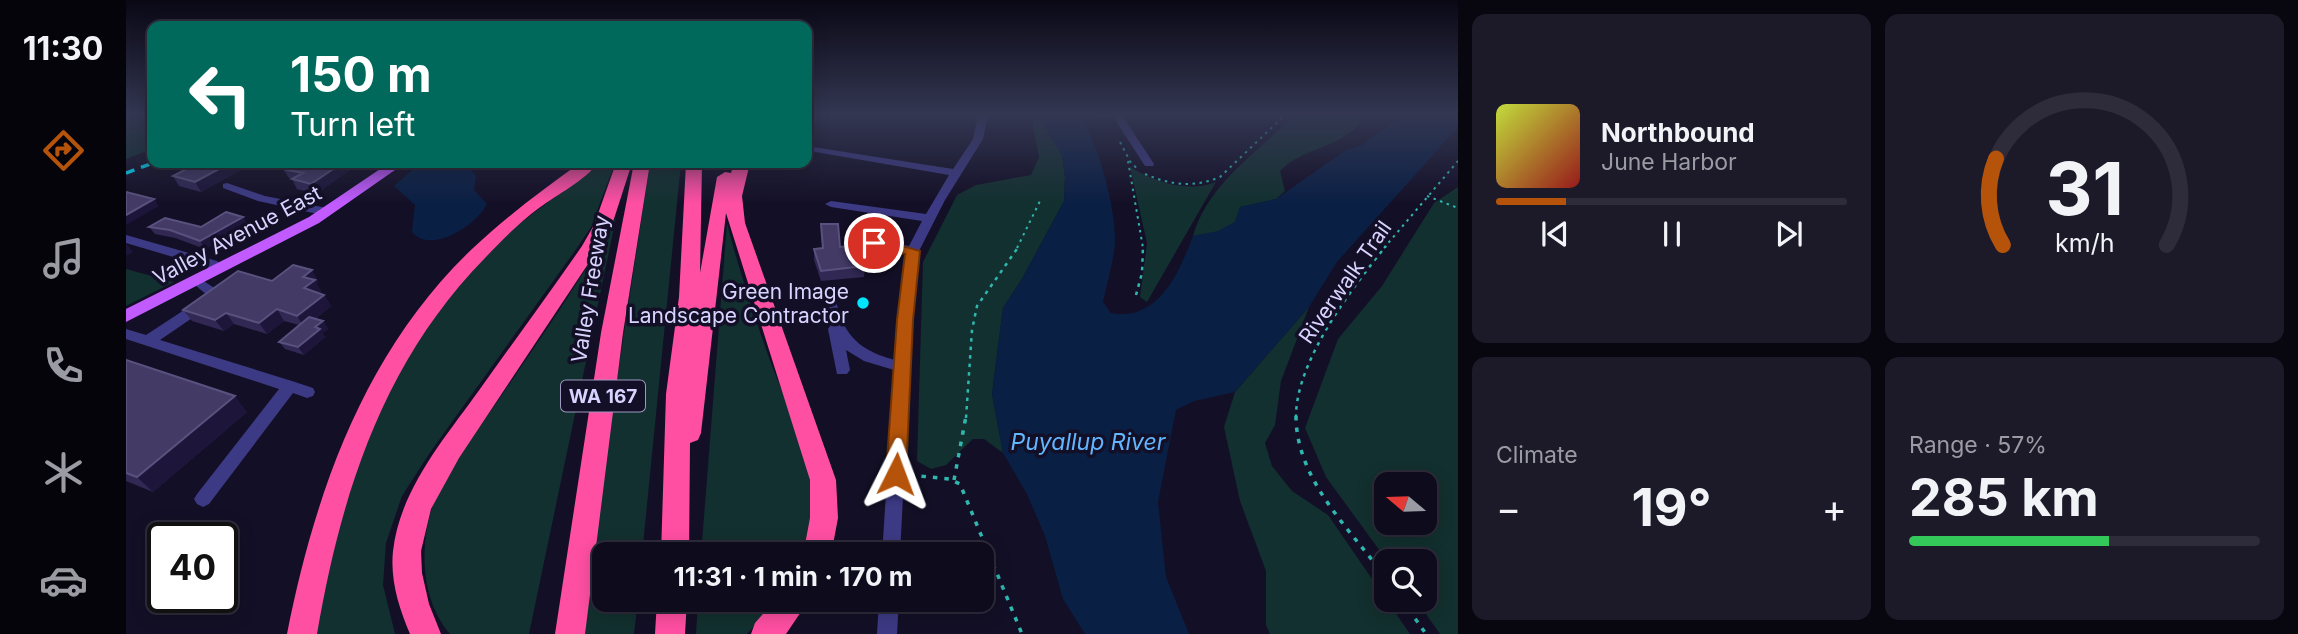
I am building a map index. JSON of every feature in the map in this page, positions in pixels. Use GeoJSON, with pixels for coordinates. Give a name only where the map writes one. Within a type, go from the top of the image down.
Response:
{"type":"FeatureCollection","features":[{"type":"Feature","properties":{"kind":"highway"},"geometry":{"type":"LineString","coordinates":[[302,634],[309,581],[331,501],[355,433],[385,374],[417,323],[453,279],[503,227],[542,194],[582,168]]}},
{"type":"Feature","properties":{"kind":"highway"},"geometry":{"type":"LineString","coordinates":[[426,634],[416,615],[407,552],[413,522],[426,491],[591,246],[631,168]]}},
{"type":"Feature","properties":{"kind":"highway","name":"Valley Freeway"},"geometry":{"type":"LineString","coordinates":[[570,632],[612,333],[632,168]]}},
{"type":"Feature","properties":{"kind":"highway"},"geometry":{"type":"LineString","coordinates":[[676,542],[678,394],[689,297],[694,168]]}},
{"type":"Feature","properties":{"kind":"highway"},"geometry":{"type":"LineString","coordinates":[[676,542],[719,199],[729,168]]}},
{"type":"Feature","properties":{"kind":"highway"},"geometry":{"type":"LineString","coordinates":[[741,168],[733,196],[736,223],[823,480],[824,518],[819,542]]}},
{"type":"Feature","properties":{"kind":"highway"},"geometry":{"type":"LineString","coordinates":[[766,634],[784,612]]}},
{"type":"Feature","properties":{"kind":"main road","name":"Valley Avenue East"},"geometry":{"type":"LineString","coordinates":[[126,316],[327,212],[391,168]]}},
{"type":"Feature","properties":{"kind":"street"},"geometry":{"type":"LineString","coordinates":[[892,542],[912,251],[955,173],[974,145]]}},
{"type":"Feature","properties":{"kind":"street"},"geometry":{"type":"LineString","coordinates":[[1136,145],[1149,164]]}},
{"type":"Feature","properties":{"kind":"street"},"geometry":{"type":"LineString","coordinates":[[812,148],[955,173]]}},
{"type":"Feature","properties":{"kind":"street"},"geometry":{"type":"LineString","coordinates":[[227,186],[262,199],[327,212]]}},
{"type":"Feature","properties":{"kind":"street"},"geometry":{"type":"LineString","coordinates":[[831,204],[929,218]]}},
{"type":"Feature","properties":{"kind":"street"},"geometry":{"type":"LineString","coordinates":[[126,239],[220,269]]}},
{"type":"Feature","properties":{"kind":"street"},"geometry":{"type":"LineString","coordinates":[[849,244],[879,243],[912,251]]}},
{"type":"Feature","properties":{"kind":"street"},"geometry":{"type":"LineString","coordinates":[[148,341],[212,298],[215,293],[196,280]]}},
{"type":"Feature","properties":{"kind":"street"},"geometry":{"type":"LineString","coordinates":[[827,290],[842,370]]}},
{"type":"Feature","properties":{"kind":"street"},"geometry":{"type":"LineString","coordinates":[[835,328],[852,348],[869,358],[902,367]]}},
{"type":"Feature","properties":{"kind":"street"},"geometry":{"type":"LineString","coordinates":[[126,334],[307,392]]}},
{"type":"Feature","properties":{"kind":"street"},"geometry":{"type":"LineString","coordinates":[[203,499],[290,386]]}},
{"type":"Feature","properties":{"kind":"street"},"geometry":{"type":"LineString","coordinates":[[887,634],[888,612]]}},
{"type":"Feature","properties":{"kind":"path"},"geometry":{"type":"LineString","coordinates":[[1121,145],[1138,170],[1161,180],[1194,185],[1209,183],[1220,177],[1254,145]]}},
{"type":"Feature","properties":{"kind":"path"},"geometry":{"type":"LineString","coordinates":[[1128,158],[1143,241],[1142,273],[1136,295]]}},
{"type":"Feature","properties":{"kind":"path","name":"Riverwalk Trail"},"geometry":{"type":"LineString","coordinates":[[1374,561],[1314,478],[1296,442],[1294,426],[1305,372],[1315,351],[1374,260],[1458,160]]}},
{"type":"Feature","properties":{"kind":"path"},"geometry":{"type":"LineString","coordinates":[[1427,196],[1458,208]]}},
{"type":"Feature","properties":{"kind":"path"},"geometry":{"type":"LineString","coordinates":[[954,480],[956,458],[968,408],[972,330],[977,306],[1021,243],[1041,199]]}},
{"type":"Feature","properties":{"kind":"path"},"geometry":{"type":"LineString","coordinates":[[896,474],[954,480],[960,484],[1022,634]]}},
{"type":"Feature","properties":{"kind":"path"},"geometry":{"type":"LineString","coordinates":[[1410,612],[1426,634]]}},
{"type":"Feature","properties":{"kind":"green space"},"geometry":{"type":"Polygon","coordinates":[[[126,145],[147,145],[147,151],[126,159],[126,145]]]}},
{"type":"Feature","properties":{"kind":"green space"},"geometry":{"type":"Polygon","coordinates":[[[1037,145],[1056,145],[1062,155],[1064,201],[1022,279],[1003,308],[992,394],[1003,453],[984,439],[973,439],[946,465],[931,469],[917,461],[923,262],[957,195],[976,185],[1031,175],[1039,157],[1037,145]]]}},
{"type":"Feature","properties":{"kind":"green space"},"geometry":{"type":"Polygon","coordinates":[[[1263,145],[1328,145],[1301,156],[1280,171],[1285,191],[1276,199],[1240,207],[1235,222],[1218,232],[1193,236],[1210,200],[1263,145]]]}},
{"type":"Feature","properties":{"kind":"green space"},"geometry":{"type":"Polygon","coordinates":[[[1130,167],[1161,181],[1183,186],[1216,182],[1147,302],[1140,297],[1147,243],[1130,167]]]}},
{"type":"Feature","properties":{"kind":"green space"},"geometry":{"type":"Polygon","coordinates":[[[594,168],[613,168],[591,227],[402,496],[386,543],[383,585],[395,634],[316,634],[335,524],[356,464],[401,366],[453,290],[511,230],[594,168]]]}},
{"type":"Feature","properties":{"kind":"green space"},"geometry":{"type":"Polygon","coordinates":[[[649,168],[681,168],[643,542],[592,542],[649,168]]]}},
{"type":"Feature","properties":{"kind":"green space"},"geometry":{"type":"Polygon","coordinates":[[[1458,187],[1458,634],[1440,634],[1424,612],[1437,612],[1437,549],[1379,549],[1326,477],[1305,428],[1338,339],[1382,286],[1434,203],[1458,187]]]}},
{"type":"Feature","properties":{"kind":"green space"},"geometry":{"type":"Polygon","coordinates":[[[616,218],[529,634],[450,634],[433,605],[425,571],[426,535],[434,502],[454,463],[558,312],[616,218]]]}},
{"type":"Feature","properties":{"kind":"green space"},"geometry":{"type":"Polygon","coordinates":[[[727,223],[756,320],[804,452],[812,504],[810,530],[807,542],[702,542],[727,223]]]}},
{"type":"Feature","properties":{"kind":"green space"},"geometry":{"type":"Polygon","coordinates":[[[126,269],[174,282],[126,306],[126,269]]]}},
{"type":"Feature","properties":{"kind":"green space"},"geometry":{"type":"Polygon","coordinates":[[[1309,307],[1281,381],[1275,425],[1265,443],[1272,466],[1292,491],[1328,515],[1374,582],[1374,612],[1395,612],[1410,634],[1270,634],[1266,625],[1266,571],[1240,501],[1224,427],[1235,392],[1309,307]]]}},
{"type":"Feature","properties":{"kind":"green space"},"geometry":{"type":"Polygon","coordinates":[[[592,542],[592,612],[637,612],[634,634],[578,634],[592,542]]]}},
{"type":"Feature","properties":{"kind":"green space"},"geometry":{"type":"Polygon","coordinates":[[[697,612],[768,612],[747,634],[696,634],[697,612]]]}},
{"type":"Feature","properties":{"kind":"water","name":"Puyallup River"},"geometry":{"type":"Polygon","coordinates":[[[1055,145],[1094,145],[1105,176],[1115,228],[1113,257],[1103,302],[1111,313],[1128,314],[1142,310],[1165,291],[1174,279],[1193,236],[1218,231],[1235,222],[1240,207],[1276,199],[1346,150],[1362,145],[1442,145],[1337,262],[1309,307],[1235,392],[1194,401],[1176,410],[1158,502],[1166,577],[1189,634],[1085,634],[1063,599],[1045,536],[1027,494],[1003,453],[992,394],[1003,308],[1022,279],[1064,201],[1062,155],[1055,145]]]}},
{"type":"Feature","properties":{"kind":"water"},"geometry":{"type":"Polygon","coordinates":[[[414,168],[468,168],[476,176],[474,190],[487,204],[474,220],[453,235],[430,240],[420,238],[412,232],[415,205],[394,186],[414,168]]]}},
{"type":"Feature","properties":{"kind":"building"},"geometry":{"type":"Polygon","coordinates":[[[188,168],[221,168],[195,182],[173,176],[188,168]]]}},
{"type":"Feature","properties":{"kind":"building"},"geometry":{"type":"Polygon","coordinates":[[[335,168],[311,184],[292,179],[303,173],[283,169],[335,168]]]}},
{"type":"Feature","properties":{"kind":"building"},"geometry":{"type":"Polygon","coordinates":[[[126,192],[154,199],[126,215],[126,192]]]}},
{"type":"Feature","properties":{"kind":"building"},"geometry":{"type":"Polygon","coordinates":[[[226,212],[243,217],[200,241],[170,230],[149,227],[165,218],[201,227],[226,212]]]}},
{"type":"Feature","properties":{"kind":"building"},"geometry":{"type":"Polygon","coordinates":[[[821,224],[838,224],[840,247],[857,245],[865,266],[821,271],[814,249],[823,248],[821,224]]]}},
{"type":"Feature","properties":{"kind":"building"},"geometry":{"type":"Polygon","coordinates":[[[293,265],[312,270],[303,277],[315,280],[304,288],[324,295],[297,316],[277,309],[259,323],[226,313],[215,320],[183,310],[238,271],[272,281],[293,265]]]}},
{"type":"Feature","properties":{"kind":"building"},"geometry":{"type":"Polygon","coordinates":[[[309,317],[323,321],[315,327],[320,329],[298,347],[279,342],[309,317]]]}},
{"type":"Feature","properties":{"kind":"building"},"geometry":{"type":"Polygon","coordinates":[[[126,360],[235,396],[137,477],[126,473],[126,360]]]}},
{"type":"Feature","properties":{"kind":"railway"},"geometry":{"type":"LineString","coordinates":[[126,173],[147,165]]}},
{"type":"Feature","properties":{"kind":"place","name":"Green Image Landscape Contractor"},"geometry":{"type":"Point","coordinates":[863,303]}},
{"type":"Feature","properties":{"kind":"route"},"geometry":{"type":"LineString","coordinates":[[874,243],[912,251],[907,283],[896,474]]}}]}
